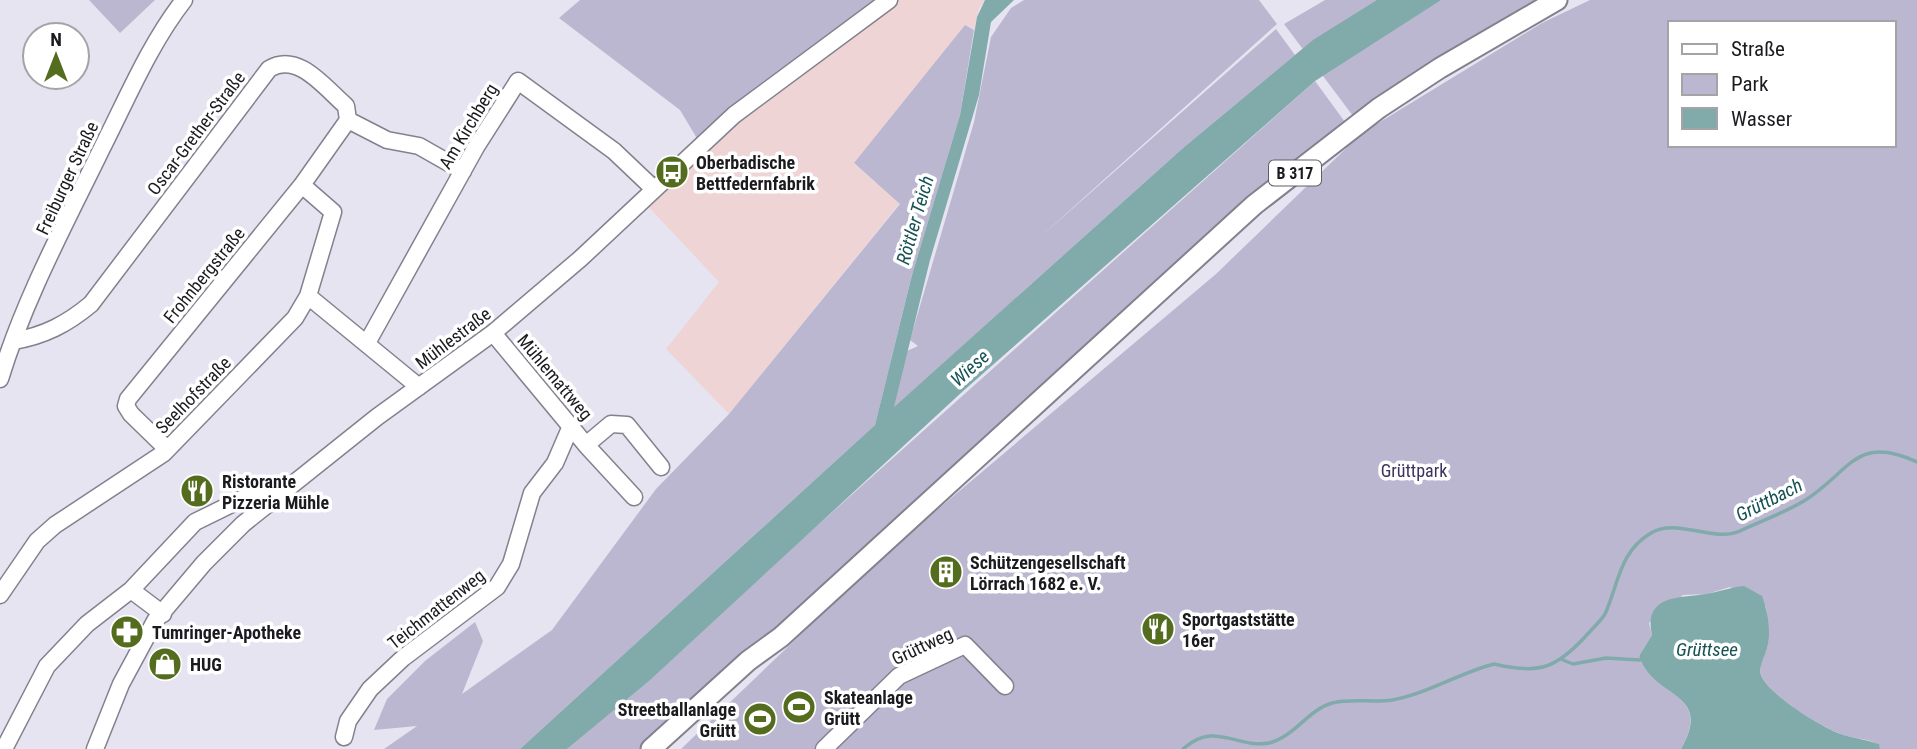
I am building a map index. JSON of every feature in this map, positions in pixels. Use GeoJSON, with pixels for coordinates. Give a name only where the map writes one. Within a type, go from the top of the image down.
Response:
{"type":"FeatureCollection","features":[{"type":"Feature","properties":{"kind":"main road","name":"B 317"},"geometry":{"type":"LineString","coordinates":[[652,749],[748,660],[781,637],[1254,205],[1379,108],[1504,29],[1557,0]]}},
{"type":"Feature","properties":{"kind":"main road","name":"B 317"},"geometry":{"type":"LineString","coordinates":[[671,749],[757,667],[781,637]]}},
{"type":"Feature","properties":{"kind":"street","name":"Freiburger Straße"},"geometry":{"type":"LineString","coordinates":[[0,379],[7,354],[135,81],[169,19],[184,0]]}},
{"type":"Feature","properties":{"kind":"street","name":"Mühlestraße"},"geometry":{"type":"LineString","coordinates":[[94,749],[127,672],[155,621],[222,544],[292,484],[494,333],[580,260],[734,115],[890,0]]}},
{"type":"Feature","properties":{"kind":"street","name":"Oscar-Grether-Straße"},"geometry":{"type":"LineString","coordinates":[[7,354],[32,338],[63,326],[91,304],[269,69],[286,62],[298,66],[346,106],[348,120],[387,140],[419,146],[463,171]]}},
{"type":"Feature","properties":{"kind":"street","name":"Am Kirchberg"},"geometry":{"type":"LineString","coordinates":[[367,343],[463,171],[518,80],[614,150],[654,189]]}},
{"type":"Feature","properties":{"kind":"street","name":"Frohnbergstraße"},"geometry":{"type":"LineString","coordinates":[[167,449],[131,414],[126,405],[128,399],[302,184],[348,120]]}},
{"type":"Feature","properties":{"kind":"street","name":"Seelhofstraße"},"geometry":{"type":"LineString","coordinates":[[0,595],[22,561],[55,525],[167,449],[295,318],[308,296],[333,212],[302,184]]}},
{"type":"Feature","properties":{"kind":"street"},"geometry":{"type":"LineString","coordinates":[[308,296],[419,387]]}},
{"type":"Feature","properties":{"kind":"street","name":"Mühlemattweg"},"geometry":{"type":"LineString","coordinates":[[494,333],[586,445],[634,496]]}},
{"type":"Feature","properties":{"kind":"street","name":"Mühlemattweg"},"geometry":{"type":"LineString","coordinates":[[586,445],[611,424],[627,425],[661,467]]}},
{"type":"Feature","properties":{"kind":"street","name":"Teichmattenweg"},"geometry":{"type":"LineString","coordinates":[[344,737],[348,721],[370,689],[403,658],[498,587],[511,564],[532,493],[555,463],[571,426]]}},
{"type":"Feature","properties":{"kind":"street"},"geometry":{"type":"LineString","coordinates":[[4,749],[47,666],[88,624],[131,590],[195,522],[248,496],[292,484]]}},
{"type":"Feature","properties":{"kind":"street"},"geometry":{"type":"LineString","coordinates":[[131,590],[163,614]]}},
{"type":"Feature","properties":{"kind":"street","name":"Grüttweg"},"geometry":{"type":"LineString","coordinates":[[824,749],[899,676],[965,645],[1005,686]]}},
{"type":"Feature","properties":{"kind":"shaded area"},"geometry":{"type":"Polygon","coordinates":[[[889,0],[985,0],[979,8],[974,30],[965,25],[854,164],[900,203],[729,414],[666,349],[719,282],[642,200],[734,115],[889,0]]]}},
{"type":"Feature","properties":{"kind":"green space"},"geometry":{"type":"Polygon","coordinates":[[[89,0],[155,0],[120,33],[89,0]]]}},
{"type":"Feature","properties":{"kind":"green space"},"geometry":{"type":"Polygon","coordinates":[[[580,0],[889,0],[701,145],[680,110],[559,18],[580,0]]]}},
{"type":"Feature","properties":{"kind":"green space"},"geometry":{"type":"Polygon","coordinates":[[[1024,0],[1259,0],[1277,24],[1038,239],[1276,29],[1295,55],[1183,148],[893,408],[907,351],[918,346],[910,340],[974,122],[991,37],[1011,8],[1024,0]]]}},
{"type":"Feature","properties":{"kind":"green space"},"geometry":{"type":"Polygon","coordinates":[[[1325,0],[1536,0],[1434,61],[1353,116],[1284,24],[1325,0]]]}},
{"type":"Feature","properties":{"kind":"green space","name":"Grüttpark"},"geometry":{"type":"Polygon","coordinates":[[[1590,0],[1917,0],[1917,749],[1880,749],[1874,742],[1838,733],[1796,709],[1771,689],[1760,670],[1768,640],[1766,607],[1730,587],[1707,594],[1683,595],[1649,623],[1652,635],[1639,656],[1657,681],[1686,706],[1690,716],[1689,730],[1681,749],[681,749],[886,553],[1216,274],[1362,133],[1542,23],[1590,0]]]}},
{"type":"Feature","properties":{"kind":"green space"},"geometry":{"type":"Polygon","coordinates":[[[965,25],[974,30],[960,115],[912,275],[875,425],[520,749],[384,749],[417,726],[374,730],[387,699],[425,661],[475,622],[483,641],[462,694],[552,630],[656,489],[729,414],[900,204],[854,163],[965,25]]]}},
{"type":"Feature","properties":{"kind":"green space"},"geometry":{"type":"Polygon","coordinates":[[[1315,81],[1345,122],[1210,231],[643,749],[567,749],[1315,81]]]}},
{"type":"Feature","properties":{"kind":"water","name":"Wiese"},"geometry":{"type":"Polygon","coordinates":[[[985,0],[1014,0],[991,22],[979,95],[930,260],[894,407],[1183,148],[1313,40],[1377,0],[1441,0],[1315,81],[962,392],[650,680],[567,749],[520,749],[875,425],[912,275],[960,115],[977,17],[985,0]]]}},
{"type":"Feature","properties":{"kind":"water","name":"Grüttsee"},"geometry":{"type":"Polygon","coordinates":[[[1744,586],[1762,596],[1765,607],[1769,638],[1760,670],[1770,688],[1825,727],[1879,744],[1880,749],[1681,749],[1689,730],[1690,716],[1686,706],[1646,670],[1639,656],[1652,635],[1653,612],[1658,606],[1675,598],[1744,586]]]}},
{"type":"Feature","properties":{"kind":"waterway","name":"Grüttbach"},"geometry":{"type":"LineString","coordinates":[[1183,749],[1205,737],[1216,736],[1257,744],[1269,743],[1286,735],[1323,706],[1347,701],[1385,701],[1405,697],[1494,664],[1522,669],[1544,667],[1573,649],[1603,617],[1626,559],[1632,549],[1651,533],[1661,529],[1683,528],[1730,534],[1799,504],[1845,467],[1867,454],[1897,454],[1917,462]]}},
{"type":"Feature","properties":{"kind":"waterway","name":"Grüttbach"},"geometry":{"type":"LineString","coordinates":[[1563,660],[1573,664],[1606,658],[1640,660]]}},
{"type":"Feature","properties":{"kind":"place","name":"Oberbadische Bettfedernfabrik"},"geometry":{"type":"Point","coordinates":[672,172]}},
{"type":"Feature","properties":{"kind":"place","name":"Ristorante Pizzeria Mühle"},"geometry":{"type":"Point","coordinates":[197,491]}},
{"type":"Feature","properties":{"kind":"place","name":"Schützengesellschaft Lörrach 1682 e. V."},"geometry":{"type":"Point","coordinates":[946,572]}},
{"type":"Feature","properties":{"kind":"place","name":"Sportgaststätte 16er"},"geometry":{"type":"Point","coordinates":[1158,629]}},
{"type":"Feature","properties":{"kind":"place","name":"Tumringer-Apotheke"},"geometry":{"type":"Point","coordinates":[127,632]}},
{"type":"Feature","properties":{"kind":"place","name":"HUG"},"geometry":{"type":"Point","coordinates":[165,664]}},
{"type":"Feature","properties":{"kind":"place","name":"Skateanlage Grütt"},"geometry":{"type":"Point","coordinates":[799,707]}},
{"type":"Feature","properties":{"kind":"place","name":"Streetballanlage Grütt"},"geometry":{"type":"Point","coordinates":[760,719]}},
{"type":"Feature","properties":{"kind":"water label","name":"Röttler Teich"},"geometry":{"type":"Point","coordinates":[915,220]}}]}
